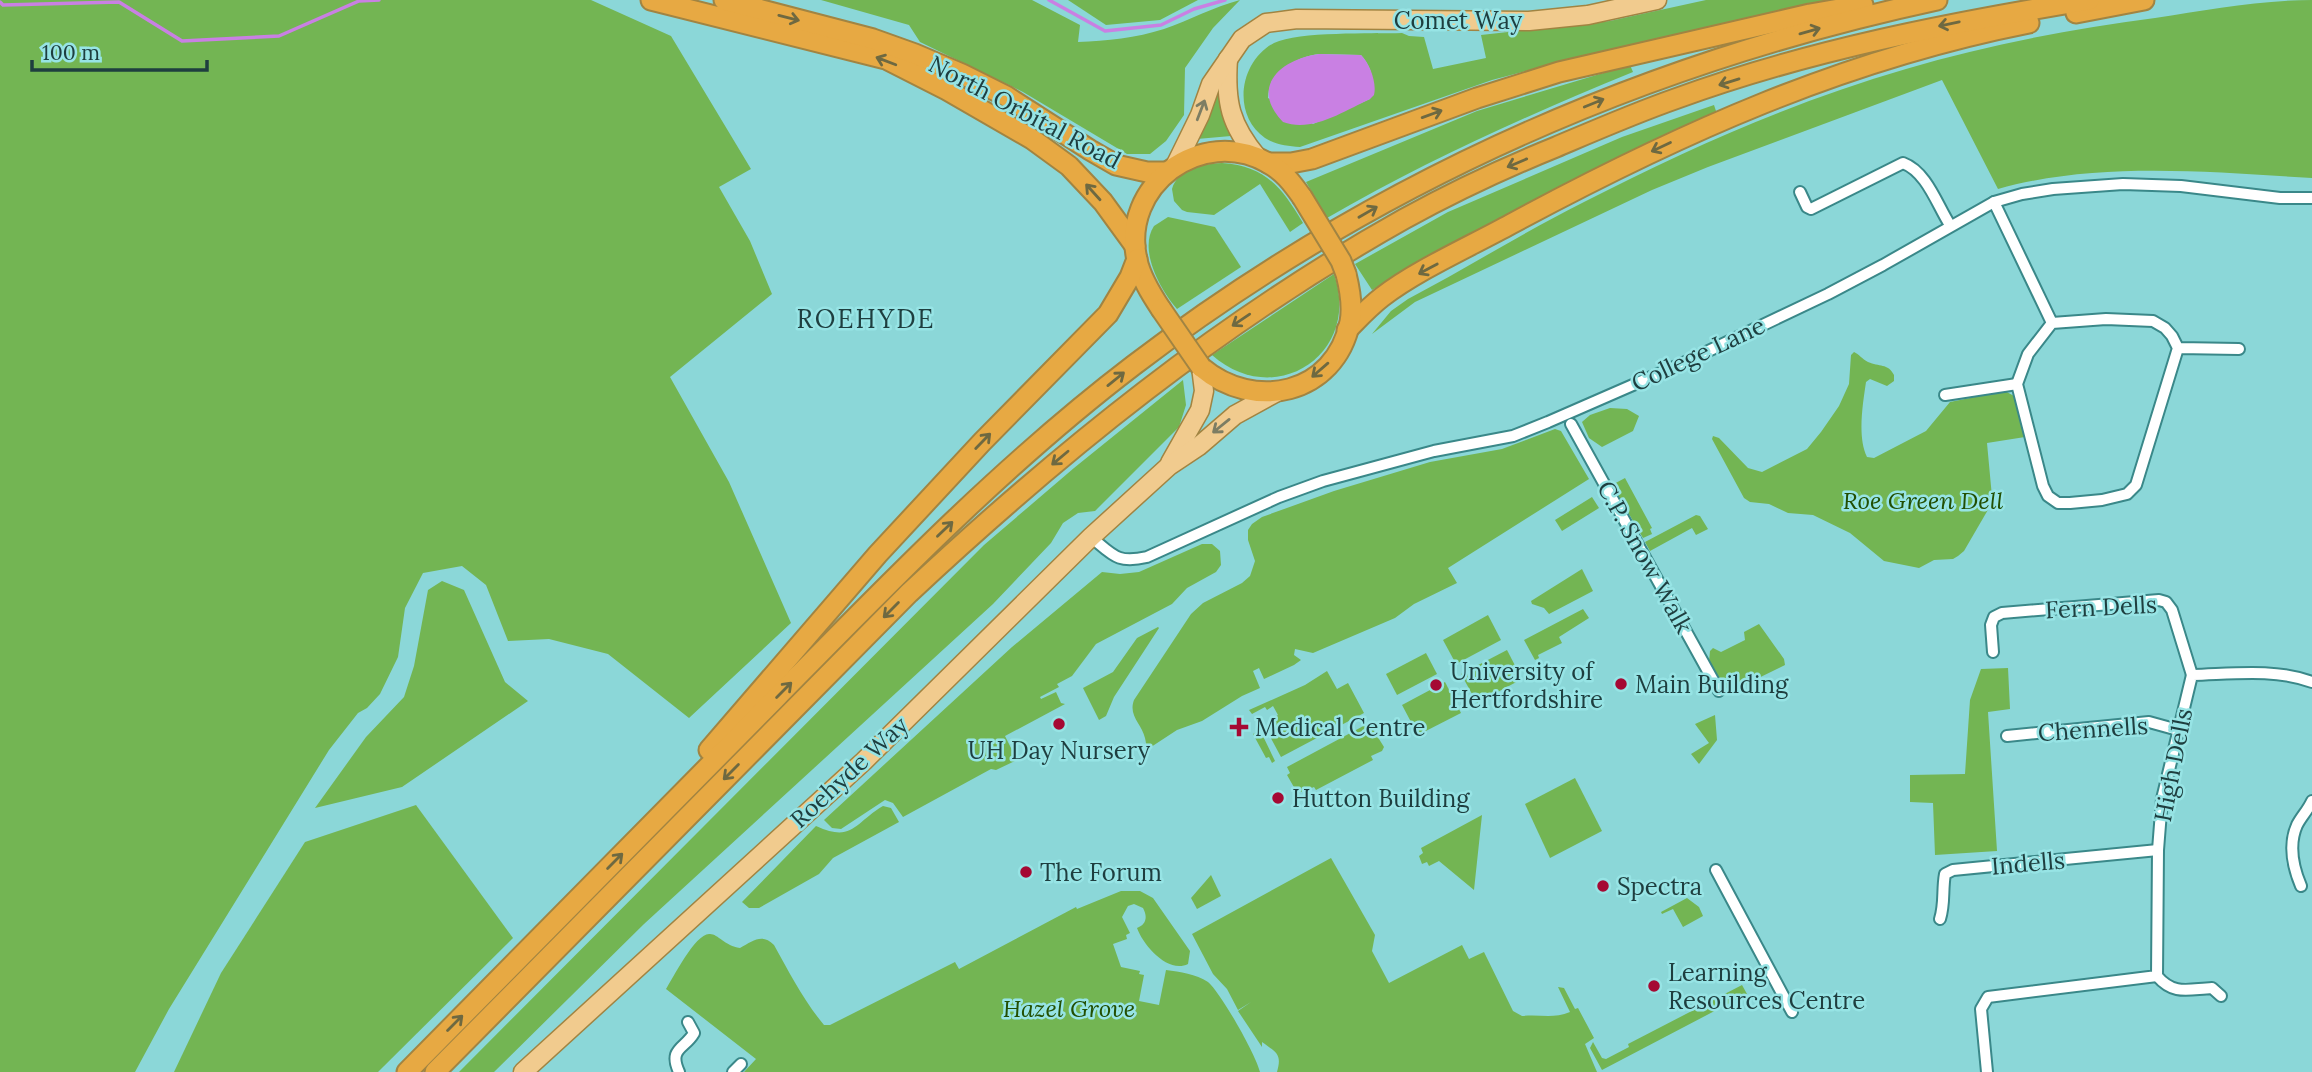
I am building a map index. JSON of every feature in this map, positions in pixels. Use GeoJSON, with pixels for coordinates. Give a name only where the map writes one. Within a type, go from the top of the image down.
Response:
{"type":"FeatureCollection","features":[{"type":"Feature","properties":{"kind":"highway","name":"North Orbital Road"},"geometry":{"type":"LineString","coordinates":[[651,0],[886,59],[935,84],[1032,139],[1069,166],[1102,202],[1136,252]]}},
{"type":"Feature","properties":{"kind":"highway","name":"North Orbital Road"},"geometry":{"type":"LineString","coordinates":[[724,0],[873,39],[915,54],[1006,96],[1116,165],[1147,172],[1170,169]]}},
{"type":"Feature","properties":{"kind":"highway"},"geometry":{"type":"LineString","coordinates":[[667,808],[695,767],[740,712],[878,554],[982,442],[1108,314],[1130,278],[1142,205],[1156,182],[1170,169],[1190,158],[1216,152],[1242,153],[1263,160],[1291,163],[1312,159],[1478,98],[1559,72],[1810,14],[1859,0]]}},
{"type":"Feature","properties":{"kind":"highway"},"geometry":{"type":"LineString","coordinates":[[1810,14],[1895,0]]}},
{"type":"Feature","properties":{"kind":"highway"},"geometry":{"type":"LineString","coordinates":[[407,1072],[970,505],[1031,449],[1132,366],[1195,320],[1287,258],[1417,184],[1531,129],[1617,94],[1771,42],[1937,0]]}},
{"type":"Feature","properties":{"kind":"highway"},"geometry":{"type":"LineString","coordinates":[[435,1072],[899,602],[982,524],[1158,379],[1298,282],[1405,218],[1501,170],[1677,98],[1790,63],[1904,33],[2089,0]]}},
{"type":"Feature","properties":{"kind":"highway"},"geometry":{"type":"LineString","coordinates":[[1136,252],[1150,292],[1201,367],[1237,389],[1277,392],[1293,388],[1321,371],[1332,359],[1348,330],[1367,309],[1397,286],[1590,182],[1731,116],[1829,79],[1927,47],[2003,28],[2144,0]]}},
{"type":"Feature","properties":{"kind":"highway"},"geometry":{"type":"LineString","coordinates":[[1263,160],[1284,175],[1302,197],[1341,261],[1346,274],[1351,309],[1348,330]]}},
{"type":"Feature","properties":{"kind":"main road","name":"Comet Way"},"geometry":{"type":"LineString","coordinates":[[1170,169],[1200,115],[1211,84],[1229,56],[1242,39],[1266,23],[1282,19],[1529,21],[1588,15],[1657,0]]}},
{"type":"Feature","properties":{"kind":"main road"},"geometry":{"type":"LineString","coordinates":[[1229,56],[1226,91],[1231,116],[1242,139],[1263,160]]}},
{"type":"Feature","properties":{"kind":"main road","name":"Roehyde Way"},"geometry":{"type":"LineString","coordinates":[[1169,466],[1200,410],[1203,391],[1201,367]]}},
{"type":"Feature","properties":{"kind":"main road","name":"Roehyde Way"},"geometry":{"type":"LineString","coordinates":[[523,1072],[864,761],[1091,537],[1169,466],[1199,446],[1235,415],[1277,392]]}},
{"type":"Feature","properties":{"kind":"street"},"geometry":{"type":"LineString","coordinates":[[1800,192],[1807,207],[1811,209],[1903,163],[1913,167],[1921,176],[1950,225]]}},
{"type":"Feature","properties":{"kind":"street","name":"College Lane"},"geometry":{"type":"LineString","coordinates":[[1091,537],[1114,556],[1129,562],[1147,557],[1279,497],[1323,481],[1434,451],[1513,436],[1681,364],[1828,294],[1994,202],[2022,194],[2123,184],[2181,186],[2280,198],[2312,198]]}},
{"type":"Feature","properties":{"kind":"street"},"geometry":{"type":"LineString","coordinates":[[1994,202],[2052,323]]}},
{"type":"Feature","properties":{"kind":"street"},"geometry":{"type":"LineString","coordinates":[[2153,321],[2165,328],[2178,348],[2136,485],[2127,494],[2102,500],[2058,503],[2048,496],[2043,486],[2017,384],[2028,354],[2052,323],[2153,321]]}},
{"type":"Feature","properties":{"kind":"street"},"geometry":{"type":"LineString","coordinates":[[2178,348],[2239,349]]}},
{"type":"Feature","properties":{"kind":"street"},"geometry":{"type":"LineString","coordinates":[[1945,395],[2017,384]]}},
{"type":"Feature","properties":{"kind":"street","name":"C.P. Snow Walk"},"geometry":{"type":"LineString","coordinates":[[1571,424],[1719,691]]}},
{"type":"Feature","properties":{"kind":"street","name":"Fern Dells"},"geometry":{"type":"LineString","coordinates":[[1993,652],[1991,625],[1994,617],[2002,613],[2159,600],[2166,602],[2172,610],[2192,675]]}},
{"type":"Feature","properties":{"kind":"street","name":"High Dells"},"geometry":{"type":"LineString","coordinates":[[2157,976],[2158,850],[2162,799],[2192,675],[2267,673],[2299,677],[2312,682]]}},
{"type":"Feature","properties":{"kind":"street","name":"Chennells"},"geometry":{"type":"LineString","coordinates":[[2007,736],[2149,722],[2178,730]]}},
{"type":"Feature","properties":{"kind":"street"},"geometry":{"type":"LineString","coordinates":[[2301,886],[2295,870],[2292,842],[2296,827],[2311,804]]}},
{"type":"Feature","properties":{"kind":"street","name":"Indells"},"geometry":{"type":"LineString","coordinates":[[1940,919],[1944,906],[1944,874],[1953,870],[2158,850]]}},
{"type":"Feature","properties":{"kind":"street"},"geometry":{"type":"LineString","coordinates":[[1716,870],[1792,1012]]}},
{"type":"Feature","properties":{"kind":"street"},"geometry":{"type":"LineString","coordinates":[[1987,1072],[1981,1009],[1988,997],[2157,976],[2175,990],[2212,988],[2221,996]]}},
{"type":"Feature","properties":{"kind":"street"},"geometry":{"type":"LineString","coordinates":[[679,1072],[675,1060],[676,1052],[694,1033],[688,1022]]}},
{"type":"Feature","properties":{"kind":"green space"},"geometry":{"type":"Polygon","coordinates":[[[0,0],[591,0],[671,36],[751,169],[719,187],[750,241],[772,294],[670,377],[729,482],[791,623],[689,718],[608,654],[549,639],[508,641],[486,585],[462,566],[423,573],[405,608],[398,657],[380,694],[358,713],[329,750],[169,1009],[135,1072],[0,1072],[0,0]]]}},
{"type":"Feature","properties":{"kind":"green space"},"geometry":{"type":"Polygon","coordinates":[[[821,0],[1032,0],[1080,25],[1078,42],[1153,32],[1240,0],[1213,28],[1185,68],[1184,115],[1166,141],[1150,154],[1127,154],[1023,92],[920,42],[909,25],[821,0]]]}},
{"type":"Feature","properties":{"kind":"green space"},"geometry":{"type":"Polygon","coordinates":[[[1068,0],[1198,0],[1160,20],[1106,25],[1068,0]]]}},
{"type":"Feature","properties":{"kind":"green space"},"geometry":{"type":"Polygon","coordinates":[[[1706,0],[1827,0],[1492,80],[1300,147],[1277,144],[1265,138],[1254,128],[1247,116],[1244,88],[1253,62],[1262,51],[1285,39],[1355,33],[1402,33],[1424,37],[1433,69],[1486,58],[1481,35],[1610,21],[1706,0]],[[1319,54],[1301,58],[1278,73],[1269,89],[1268,98],[1313,124],[1370,99],[1372,76],[1361,55],[1319,54]]]}},
{"type":"Feature","properties":{"kind":"green space"},"geometry":{"type":"Polygon","coordinates":[[[2312,0],[2312,178],[2194,171],[2114,172],[2036,180],[1998,189],[1942,80],[1652,190],[1415,302],[1372,334],[1391,311],[1408,299],[1562,214],[1702,145],[1823,96],[1937,60],[2029,39],[2233,6],[2312,0]]]}},
{"type":"Feature","properties":{"kind":"green space"},"geometry":{"type":"Polygon","coordinates":[[[1630,65],[1633,72],[1477,140],[1401,177],[1327,218],[1306,182],[1477,111],[1630,65]]]}},
{"type":"Feature","properties":{"kind":"green space"},"geometry":{"type":"Polygon","coordinates":[[[1215,87],[1219,89],[1221,112],[1231,136],[1197,139],[1215,87]]]}},
{"type":"Feature","properties":{"kind":"green space"},"geometry":{"type":"Polygon","coordinates":[[[1714,105],[1717,114],[1616,160],[1372,290],[1355,264],[1448,212],[1622,137],[1714,105]]]}},
{"type":"Feature","properties":{"kind":"green space"},"geometry":{"type":"Polygon","coordinates":[[[1222,163],[1250,169],[1271,181],[1288,199],[1303,223],[1290,232],[1260,184],[1214,215],[1182,210],[1174,201],[1172,189],[1180,176],[1192,168],[1222,163]]]}},
{"type":"Feature","properties":{"kind":"green space"},"geometry":{"type":"Polygon","coordinates":[[[1168,217],[1215,227],[1241,267],[1177,309],[1158,281],[1150,258],[1150,236],[1154,226],[1168,217]]]}},
{"type":"Feature","properties":{"kind":"green space"},"geometry":{"type":"Polygon","coordinates":[[[1334,274],[1339,303],[1336,328],[1324,350],[1307,366],[1286,375],[1262,377],[1236,371],[1212,355],[1334,274]]]}},
{"type":"Feature","properties":{"kind":"green space","name":"Roe Green Dell"},"geometry":{"type":"Polygon","coordinates":[[[1854,352],[1868,362],[1886,367],[1894,375],[1894,381],[1887,386],[1870,379],[1866,382],[1861,430],[1867,457],[1874,458],[1926,431],[1950,402],[2005,391],[2014,396],[2025,437],[1987,443],[1992,497],[1989,508],[1964,551],[1953,559],[1934,560],[1919,568],[1884,561],[1850,533],[1813,515],[1788,513],[1769,504],[1750,502],[1744,498],[1712,439],[1713,436],[1719,438],[1748,468],[1762,472],[1807,449],[1839,406],[1849,384],[1851,355],[1854,352]]]}},
{"type":"Feature","properties":{"kind":"green space"},"geometry":{"type":"Polygon","coordinates":[[[1183,380],[1186,405],[1179,427],[1095,511],[1078,513],[1063,523],[1051,543],[993,604],[644,924],[494,1072],[459,1072],[984,545],[1183,380]]]}},
{"type":"Feature","properties":{"kind":"green space"},"geometry":{"type":"Polygon","coordinates":[[[1610,408],[1627,409],[1639,416],[1633,431],[1602,447],[1589,438],[1582,422],[1590,415],[1610,408]]]}},
{"type":"Feature","properties":{"kind":"green space"},"geometry":{"type":"Polygon","coordinates":[[[1555,429],[1561,431],[1589,479],[1448,568],[1457,583],[1414,604],[1395,618],[1313,653],[1295,649],[1294,655],[1301,660],[1264,679],[1259,668],[1253,671],[1260,688],[1202,721],[1177,730],[1148,749],[1134,715],[1134,700],[1191,614],[1203,603],[1250,576],[1255,561],[1248,540],[1248,530],[1252,524],[1262,517],[1334,491],[1430,462],[1502,449],[1555,429]]]}},
{"type":"Feature","properties":{"kind":"green space"},"geometry":{"type":"Polygon","coordinates":[[[1625,478],[1652,528],[1652,534],[1643,538],[1612,485],[1625,478]]]}},
{"type":"Feature","properties":{"kind":"green space"},"geometry":{"type":"Polygon","coordinates":[[[1592,497],[1599,508],[1562,531],[1555,520],[1592,497]]]}},
{"type":"Feature","properties":{"kind":"green space"},"geometry":{"type":"Polygon","coordinates":[[[1696,515],[1700,516],[1708,529],[1696,535],[1692,528],[1650,551],[1645,542],[1696,515]]]}},
{"type":"Feature","properties":{"kind":"green space"},"geometry":{"type":"Polygon","coordinates":[[[1202,544],[1212,544],[1220,551],[1221,565],[1216,572],[1187,588],[1172,604],[1096,644],[1072,676],[1040,697],[1041,699],[1056,692],[1061,703],[1065,704],[1005,736],[1017,760],[996,770],[991,769],[903,817],[893,803],[885,800],[841,829],[832,828],[824,820],[1012,647],[1102,572],[1139,572],[1202,544]]]}},
{"type":"Feature","properties":{"kind":"green space"},"geometry":{"type":"Polygon","coordinates":[[[1582,569],[1593,591],[1549,614],[1544,608],[1532,604],[1531,601],[1582,569]]]}},
{"type":"Feature","properties":{"kind":"green space"},"geometry":{"type":"Polygon","coordinates":[[[442,581],[464,590],[505,682],[528,701],[402,787],[315,808],[366,737],[404,697],[414,666],[428,590],[442,581]]]}},
{"type":"Feature","properties":{"kind":"green space"},"geometry":{"type":"Polygon","coordinates":[[[1583,609],[1589,618],[1559,637],[1562,643],[1538,655],[1539,658],[1535,660],[1524,640],[1583,609]]]}},
{"type":"Feature","properties":{"kind":"green space"},"geometry":{"type":"Polygon","coordinates":[[[1488,615],[1501,640],[1456,664],[1443,640],[1488,615]]]}},
{"type":"Feature","properties":{"kind":"green space"},"geometry":{"type":"Polygon","coordinates":[[[1759,624],[1784,659],[1785,665],[1736,689],[1725,688],[1709,662],[1710,651],[1713,648],[1721,652],[1745,640],[1744,632],[1759,624]]]}},
{"type":"Feature","properties":{"kind":"green space"},"geometry":{"type":"Polygon","coordinates":[[[1158,627],[1114,697],[1106,716],[1099,720],[1083,688],[1113,672],[1137,638],[1158,627]]]}},
{"type":"Feature","properties":{"kind":"green space"},"geometry":{"type":"Polygon","coordinates":[[[1507,650],[1522,679],[1477,703],[1461,674],[1507,650]]]}},
{"type":"Feature","properties":{"kind":"green space"},"geometry":{"type":"Polygon","coordinates":[[[1426,653],[1437,674],[1397,695],[1386,674],[1426,653]]]}},
{"type":"Feature","properties":{"kind":"green space"},"geometry":{"type":"Polygon","coordinates":[[[2008,668],[2010,709],[1988,712],[1997,851],[1935,855],[1933,803],[1910,802],[1910,775],[1965,774],[1970,700],[1981,669],[2008,668]]]}},
{"type":"Feature","properties":{"kind":"green space"},"geometry":{"type":"Polygon","coordinates":[[[1327,671],[1337,689],[1348,683],[1364,713],[1281,757],[1267,731],[1275,725],[1261,732],[1275,761],[1272,763],[1269,757],[1266,758],[1253,734],[1274,723],[1272,719],[1278,715],[1273,706],[1252,714],[1249,710],[1305,685],[1327,671]]]}},
{"type":"Feature","properties":{"kind":"green space"},"geometry":{"type":"Polygon","coordinates":[[[1445,682],[1461,713],[1418,735],[1402,705],[1445,682]]]}},
{"type":"Feature","properties":{"kind":"green space"},"geometry":{"type":"Polygon","coordinates":[[[1715,715],[1717,740],[1699,764],[1691,754],[1709,743],[1695,724],[1715,715]]]}},
{"type":"Feature","properties":{"kind":"green space"},"geometry":{"type":"Polygon","coordinates":[[[1369,723],[1384,747],[1382,751],[1371,756],[1373,760],[1316,790],[1314,787],[1302,792],[1295,789],[1287,775],[1290,773],[1287,767],[1369,723]]]}},
{"type":"Feature","properties":{"kind":"green space"},"geometry":{"type":"Polygon","coordinates":[[[1575,778],[1602,831],[1550,858],[1525,804],[1575,778]]]}},
{"type":"Feature","properties":{"kind":"green space"},"geometry":{"type":"Polygon","coordinates":[[[416,805],[513,938],[378,1072],[174,1072],[221,973],[305,842],[416,805]]]}},
{"type":"Feature","properties":{"kind":"green space"},"geometry":{"type":"Polygon","coordinates":[[[883,806],[891,808],[899,822],[833,858],[819,874],[759,908],[749,908],[742,902],[816,826],[828,831],[846,832],[883,806]]]}},
{"type":"Feature","properties":{"kind":"green space"},"geometry":{"type":"Polygon","coordinates":[[[1482,815],[1474,890],[1439,861],[1429,866],[1427,862],[1422,864],[1419,856],[1423,853],[1421,848],[1482,815]]]}},
{"type":"Feature","properties":{"kind":"green space"},"geometry":{"type":"Polygon","coordinates":[[[1331,858],[1375,935],[1372,951],[1389,983],[1462,945],[1469,959],[1484,952],[1513,1011],[1522,1016],[1552,1016],[1570,1012],[1558,987],[1564,988],[1594,1038],[1585,1044],[1597,1072],[1277,1072],[1277,1054],[1262,1042],[1262,1047],[1238,1011],[1251,1002],[1238,1010],[1227,989],[1213,974],[1192,934],[1331,858]]]}},
{"type":"Feature","properties":{"kind":"green space"},"geometry":{"type":"Polygon","coordinates":[[[1211,875],[1221,896],[1197,909],[1191,898],[1211,875]]]}},
{"type":"Feature","properties":{"kind":"green space","name":"Hazel Grove"},"geometry":{"type":"Polygon","coordinates":[[[1121,891],[1140,891],[1153,898],[1190,951],[1188,964],[1180,966],[1172,965],[1157,956],[1137,928],[1145,920],[1143,908],[1134,904],[1128,906],[1122,917],[1130,933],[1126,935],[1127,939],[1113,944],[1121,967],[1140,971],[1139,974],[1144,975],[1139,1001],[1159,1005],[1166,970],[1203,979],[1221,998],[1252,1052],[1260,1072],[744,1072],[756,1059],[666,989],[679,966],[704,935],[713,935],[740,948],[757,939],[765,939],[774,945],[817,1016],[824,1025],[830,1025],[955,962],[959,969],[1076,907],[1077,909],[1121,891]]]}},
{"type":"Feature","properties":{"kind":"green space"},"geometry":{"type":"Polygon","coordinates":[[[1687,898],[1699,907],[1703,916],[1683,927],[1673,909],[1662,914],[1661,912],[1687,898]]]}},
{"type":"Feature","properties":{"kind":"green space"},"geometry":{"type":"Polygon","coordinates":[[[1742,985],[1747,994],[1602,1070],[1590,1048],[1593,1042],[1602,1058],[1606,1059],[1629,1047],[1628,1044],[1742,985]]]}},
{"type":"Feature","properties":{"kind":"shaded area"},"geometry":{"type":"Polygon","coordinates":[[[1319,54],[1361,55],[1372,74],[1374,95],[1316,123],[1294,125],[1283,122],[1273,109],[1269,86],[1282,68],[1305,57],[1319,54]]]}},
{"type":"Feature","properties":{"kind":"waterway"},"geometry":{"type":"LineString","coordinates":[[0,2],[3,5],[119,2],[182,41],[279,36],[359,1],[379,0]]}},
{"type":"Feature","properties":{"kind":"waterway"},"geometry":{"type":"LineString","coordinates":[[1049,0],[1105,31],[1161,25],[1194,9],[1225,0]]}},
{"type":"Feature","properties":{"kind":"place","name":"Main Building"},"geometry":{"type":"Point","coordinates":[1621,684]}},
{"type":"Feature","properties":{"kind":"place","name":"University of Hertfordshire"},"geometry":{"type":"Point","coordinates":[1436,685]}},
{"type":"Feature","properties":{"kind":"place","name":"UH Day Nursery"},"geometry":{"type":"Point","coordinates":[1059,724]}},
{"type":"Feature","properties":{"kind":"place","name":"Medical Centre"},"geometry":{"type":"Point","coordinates":[1239,727]}},
{"type":"Feature","properties":{"kind":"place","name":"Hutton Building"},"geometry":{"type":"Point","coordinates":[1278,798]}},
{"type":"Feature","properties":{"kind":"place","name":"The Forum"},"geometry":{"type":"Point","coordinates":[1026,872]}},
{"type":"Feature","properties":{"kind":"place","name":"Spectra"},"geometry":{"type":"Point","coordinates":[1603,886]}},
{"type":"Feature","properties":{"kind":"place","name":"Learning Resources Centre"},"geometry":{"type":"Point","coordinates":[1654,986]}},
{"type":"Feature","properties":{"kind":"district","name":"ROEHYDE"},"geometry":{"type":"Point","coordinates":[866,318]}}]}
